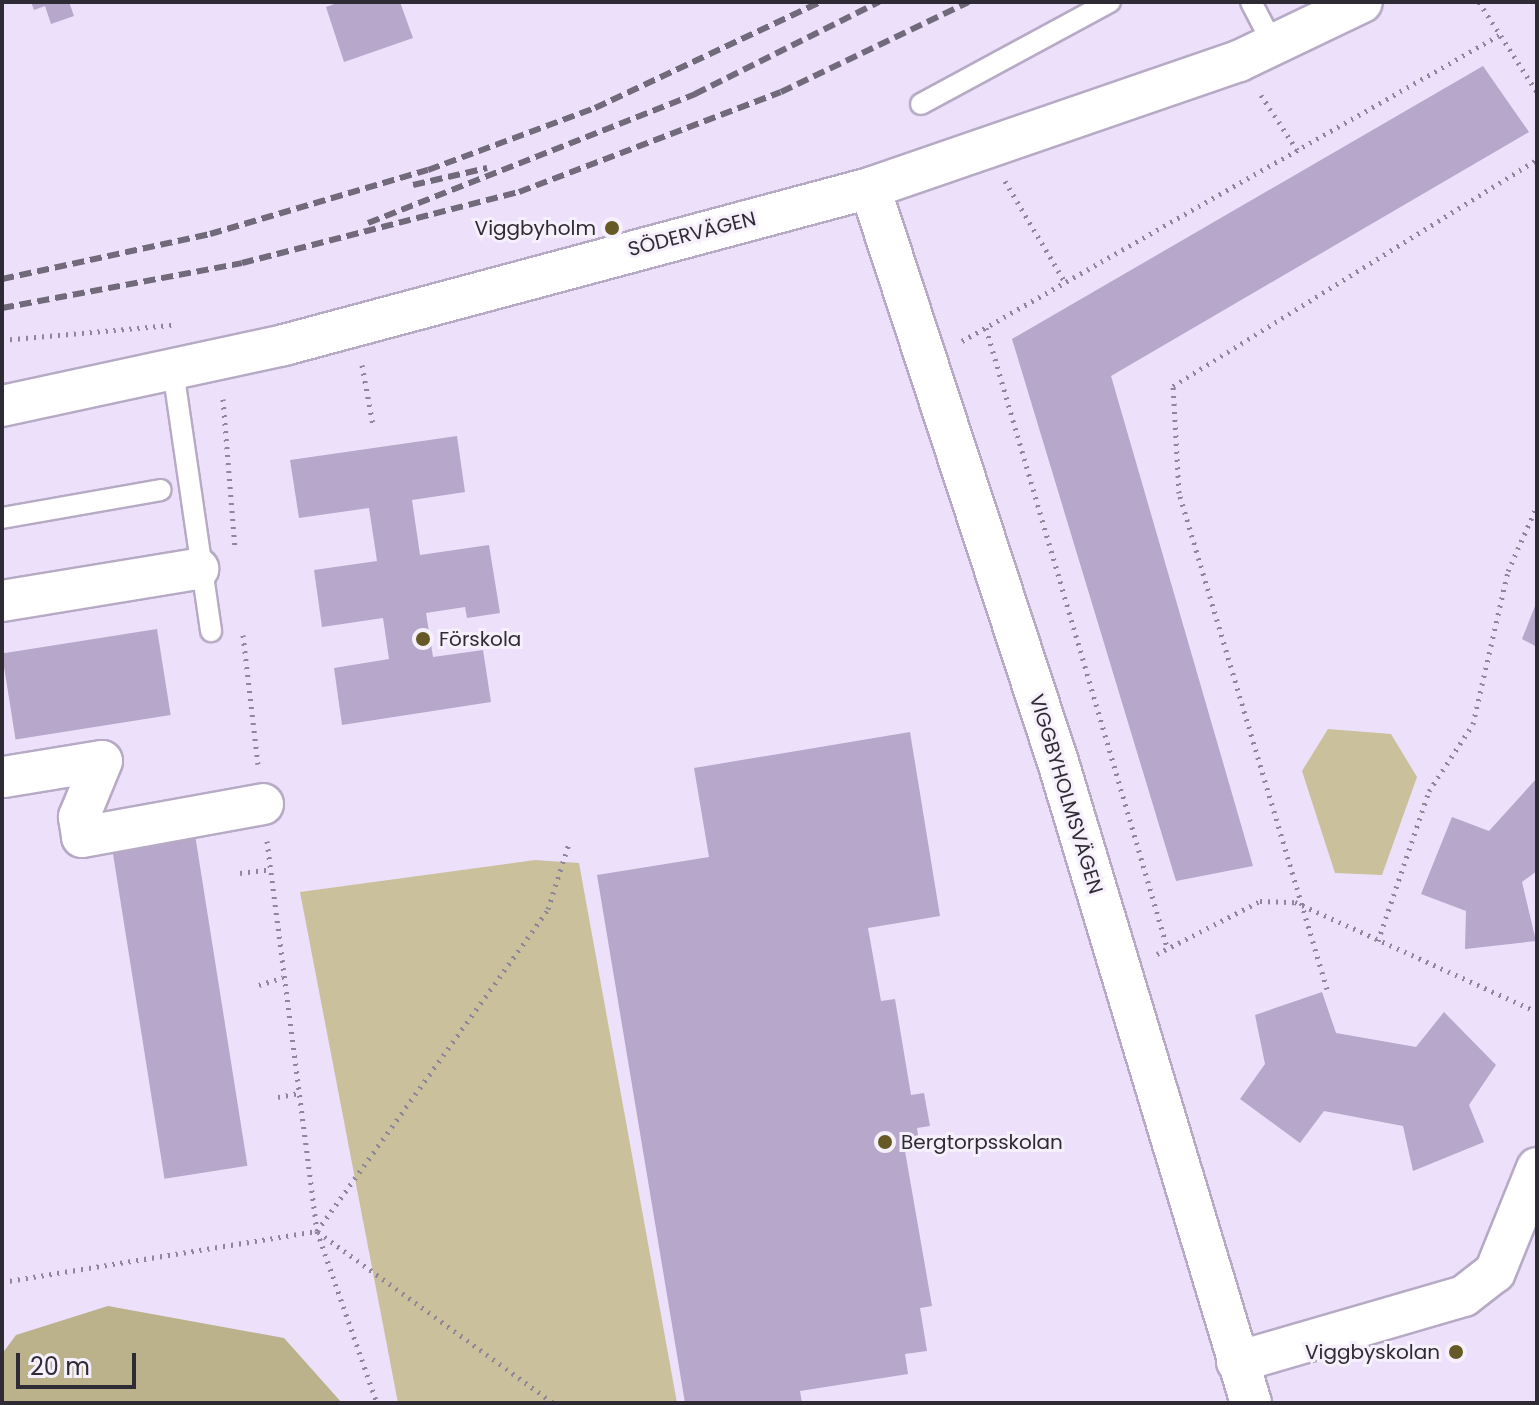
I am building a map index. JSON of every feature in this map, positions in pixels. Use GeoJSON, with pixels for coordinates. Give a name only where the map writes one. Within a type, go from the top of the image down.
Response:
{"type":"FeatureCollection","features":[{"type":"Feature","properties":{"kind":"street","name":"SÖDERVÄGEN"},"geometry":{"type":"LineString","coordinates":[[2,406],[221,360],[870,188],[1256,53],[1362,2]]}},
{"type":"Feature","properties":{"kind":"street","name":"VIGGBYHOLMSVÄGEN"},"geometry":{"type":"LineString","coordinates":[[870,188],[929,359],[1123,975],[1251,1403]]}},
{"type":"Feature","properties":{"kind":"street"},"geometry":{"type":"LineString","coordinates":[[2,601],[217,568]]}},
{"type":"Feature","properties":{"kind":"street"},"geometry":{"type":"LineString","coordinates":[[4,777],[102,761],[79,817],[82,837],[263,804]]}},
{"type":"Feature","properties":{"kind":"street"},"geometry":{"type":"LineString","coordinates":[[1237,1362],[1464,1296],[1495,1272],[1537,1168]]}},
{"type":"Feature","properties":{"kind":"lane"},"geometry":{"type":"LineString","coordinates":[[921,104],[1110,2]]}},
{"type":"Feature","properties":{"kind":"lane"},"geometry":{"type":"LineString","coordinates":[[1251,2],[1256,53]]}},
{"type":"Feature","properties":{"kind":"lane"},"geometry":{"type":"LineString","coordinates":[[173,370],[217,568],[211,631]]}},
{"type":"Feature","properties":{"kind":"lane"},"geometry":{"type":"LineString","coordinates":[[2,518],[161,490]]}},
{"type":"Feature","properties":{"kind":"path"},"geometry":{"type":"LineString","coordinates":[[1479,2],[1537,92]]}},
{"type":"Feature","properties":{"kind":"path"},"geometry":{"type":"LineString","coordinates":[[929,359],[1299,153],[1501,34]]}},
{"type":"Feature","properties":{"kind":"path"},"geometry":{"type":"LineString","coordinates":[[1256,53],[1299,153]]}},
{"type":"Feature","properties":{"kind":"path"},"geometry":{"type":"LineString","coordinates":[[1327,989],[1295,902],[1179,493],[1173,386],[1537,159]]}},
{"type":"Feature","properties":{"kind":"path"},"geometry":{"type":"LineString","coordinates":[[2,340],[186,324]]}},
{"type":"Feature","properties":{"kind":"path"},"geometry":{"type":"LineString","coordinates":[[986,328],[1167,947]]}},
{"type":"Feature","properties":{"kind":"path"},"geometry":{"type":"LineString","coordinates":[[217,568],[221,360]]}},
{"type":"Feature","properties":{"kind":"path"},"geometry":{"type":"LineString","coordinates":[[361,360],[373,425]]}},
{"type":"Feature","properties":{"kind":"path"},"geometry":{"type":"LineString","coordinates":[[1378,941],[1429,791],[1473,724],[1508,571],[1537,506]]}},
{"type":"Feature","properties":{"kind":"path"},"geometry":{"type":"LineString","coordinates":[[2,1282],[317,1231],[548,909],[569,843]]}},
{"type":"Feature","properties":{"kind":"path"},"geometry":{"type":"LineString","coordinates":[[240,873],[271,869]]}},
{"type":"Feature","properties":{"kind":"path"},"geometry":{"type":"LineString","coordinates":[[1123,975],[1167,947],[1260,901],[1295,902],[1537,1012]]}},
{"type":"Feature","properties":{"kind":"path"},"geometry":{"type":"LineString","coordinates":[[259,985],[283,977]]}},
{"type":"Feature","properties":{"kind":"path"},"geometry":{"type":"LineString","coordinates":[[278,1097],[298,1093]]}},
{"type":"Feature","properties":{"kind":"path"},"geometry":{"type":"LineString","coordinates":[[300,1110],[317,1231],[377,1403]]}},
{"type":"Feature","properties":{"kind":"path"},"geometry":{"type":"LineString","coordinates":[[317,1231],[553,1403]]}},
{"type":"Feature","properties":{"kind":"shaded area"},"geometry":{"type":"Polygon","coordinates":[[[1328,729],[1391,734],[1417,777],[1382,875],[1335,873],[1302,771],[1328,729]]]}},
{"type":"Feature","properties":{"kind":"shaded area"},"geometry":{"type":"Polygon","coordinates":[[[535,860],[579,863],[677,1403],[398,1403],[300,892],[535,860]]]}},
{"type":"Feature","properties":{"kind":"shaded area"},"geometry":{"type":"Polygon","coordinates":[[[108,1306],[284,1338],[342,1403],[2,1403],[2,1354],[16,1335],[108,1306]]]}},
{"type":"Feature","properties":{"kind":"building"},"geometry":{"type":"Polygon","coordinates":[[[31,2],[69,2],[74,16],[51,24],[45,6],[34,10],[31,2]]]}},
{"type":"Feature","properties":{"kind":"building"},"geometry":{"type":"Polygon","coordinates":[[[340,2],[400,2],[413,38],[344,62],[326,7],[340,2]]]}},
{"type":"Feature","properties":{"kind":"building"},"geometry":{"type":"Polygon","coordinates":[[[1483,66],[1529,132],[1111,376],[1253,866],[1176,881],[1012,339],[1483,66]]]}},
{"type":"Feature","properties":{"kind":"building"},"geometry":{"type":"Polygon","coordinates":[[[457,436],[465,492],[412,500],[420,555],[489,545],[500,613],[467,618],[465,607],[426,613],[433,657],[483,650],[491,702],[342,725],[334,668],[389,659],[383,618],[322,627],[314,570],[377,561],[369,508],[299,518],[290,460],[457,436]]]}},
{"type":"Feature","properties":{"kind":"building"},"geometry":{"type":"Polygon","coordinates":[[[1537,601],[1537,647],[1522,639],[1537,601]]]}},
{"type":"Feature","properties":{"kind":"building"},"geometry":{"type":"Polygon","coordinates":[[[157,629],[171,715],[16,739],[2,654],[157,629]]]}},
{"type":"Feature","properties":{"kind":"building"},"geometry":{"type":"Polygon","coordinates":[[[910,732],[940,916],[868,928],[881,1001],[895,999],[911,1095],[924,1093],[930,1126],[917,1128],[920,1148],[905,1151],[932,1306],[920,1308],[927,1351],[905,1354],[908,1374],[800,1391],[802,1403],[685,1403],[597,875],[709,857],[694,768],[910,732]]]}},
{"type":"Feature","properties":{"kind":"building"},"geometry":{"type":"Polygon","coordinates":[[[1537,778],[1537,871],[1522,882],[1536,941],[1465,949],[1466,911],[1421,894],[1452,817],[1489,831],[1537,778]]]}},
{"type":"Feature","properties":{"kind":"building"},"geometry":{"type":"Polygon","coordinates":[[[193,822],[247,1166],[164,1179],[110,835],[193,822]]]}},
{"type":"Feature","properties":{"kind":"building"},"geometry":{"type":"Polygon","coordinates":[[[1322,992],[1336,1033],[1416,1047],[1444,1012],[1496,1065],[1469,1105],[1484,1142],[1413,1171],[1403,1126],[1324,1111],[1300,1143],[1240,1099],[1265,1064],[1255,1015],[1322,992]]]}},
{"type":"Feature","properties":{"kind":"railway"},"geometry":{"type":"LineString","coordinates":[[2,279],[210,234],[428,170],[595,108],[820,2]]}},
{"type":"Feature","properties":{"kind":"railway"},"geometry":{"type":"LineString","coordinates":[[368,223],[695,94],[879,2]]}},
{"type":"Feature","properties":{"kind":"railway"},"geometry":{"type":"LineString","coordinates":[[2,308],[242,263],[519,192],[781,92],[969,2]]}},
{"type":"Feature","properties":{"kind":"railway"},"geometry":{"type":"LineString","coordinates":[[413,185],[487,168]]}},
{"type":"Feature","properties":{"kind":"place","name":"Viggbyholm"},"geometry":{"type":"Point","coordinates":[612,228]}},
{"type":"Feature","properties":{"kind":"place","name":"Förskola"},"geometry":{"type":"Point","coordinates":[423,639]}},
{"type":"Feature","properties":{"kind":"place","name":"Bergtorpsskolan"},"geometry":{"type":"Point","coordinates":[885,1142]}},
{"type":"Feature","properties":{"kind":"place","name":"Viggbyskolan"},"geometry":{"type":"Point","coordinates":[1456,1352]}}]}
